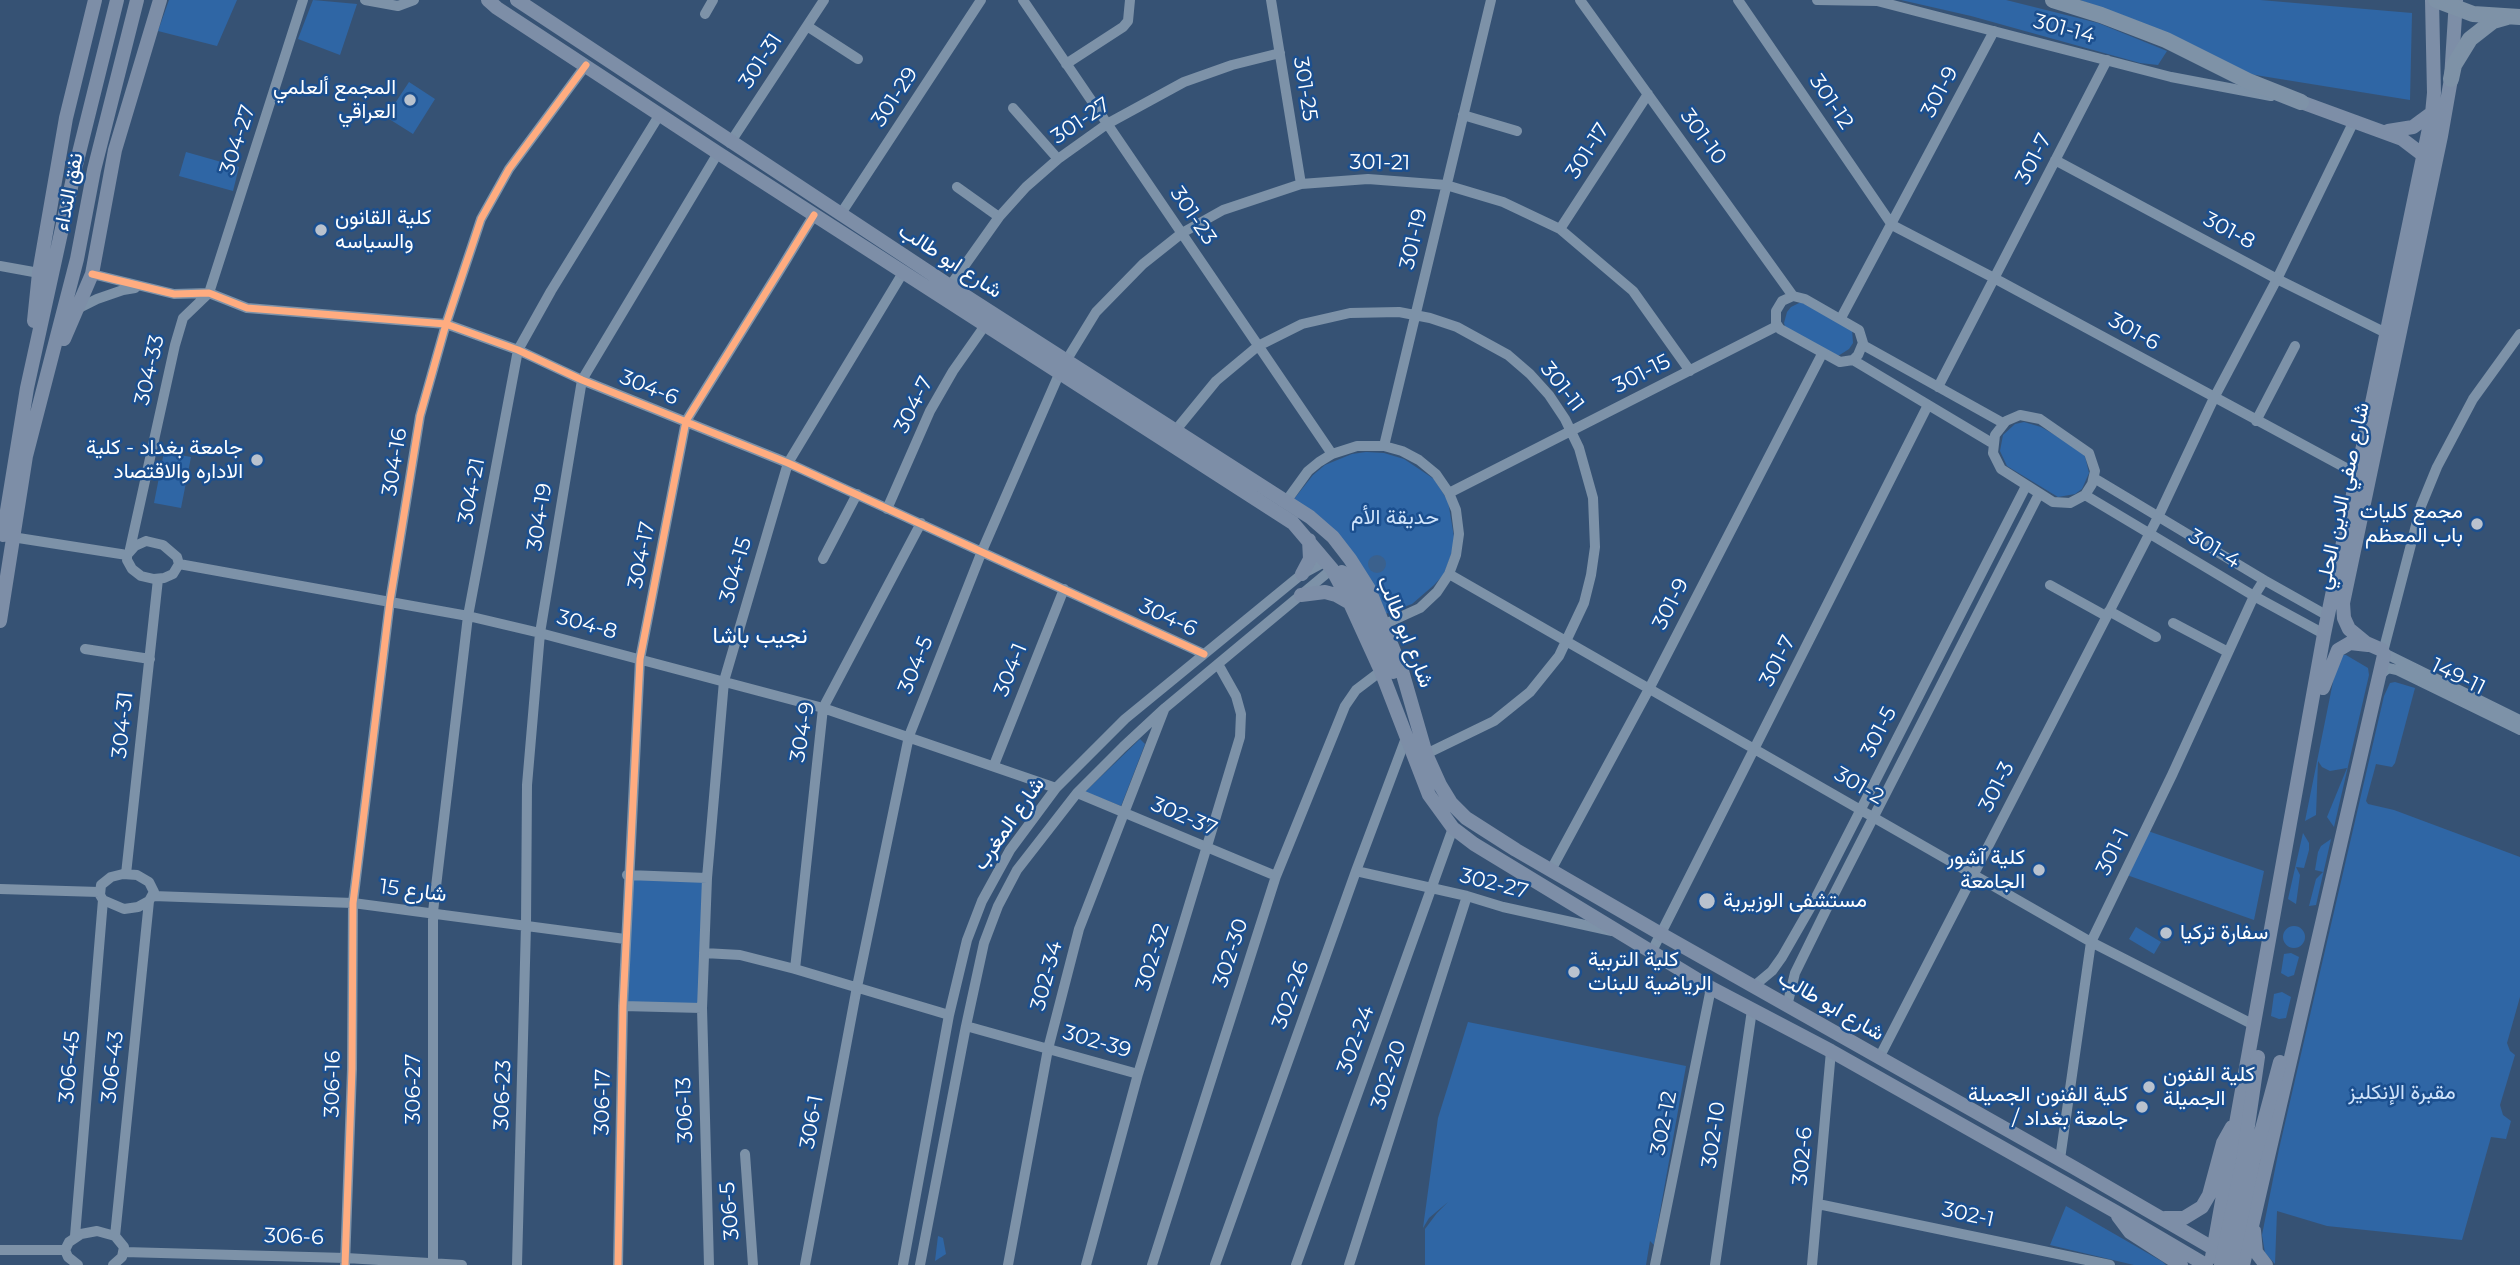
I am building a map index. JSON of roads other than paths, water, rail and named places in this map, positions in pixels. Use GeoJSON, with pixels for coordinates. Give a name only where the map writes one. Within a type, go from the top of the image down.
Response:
{"type":"FeatureCollection","features":[{"type":"Feature","properties":{"kind":"highway"},"geometry":{"type":"LineString","coordinates":[[2053,0],[2166,40],[2248,81],[2301,102]]}},
{"type":"Feature","properties":{"kind":"highway"},"geometry":{"type":"LineString","coordinates":[[2434,0],[2456,5],[2473,14],[2514,17]]}},
{"type":"Feature","properties":{"kind":"highway"},"geometry":{"type":"LineString","coordinates":[[2451,79],[2458,58],[2470,39],[2493,21],[2514,17]]}},
{"type":"Feature","properties":{"kind":"main road"},"geometry":{"type":"LineString","coordinates":[[0,554],[27,388],[39,273],[66,118],[95,0]]}},
{"type":"Feature","properties":{"kind":"main road","name":"نفق النداء"},"geometry":{"type":"LineString","coordinates":[[27,388],[75,169],[117,0]]}},
{"type":"Feature","properties":{"kind":"main road","name":"نفق النداء"},"geometry":{"type":"LineString","coordinates":[[42,392],[78,259],[94,170],[137,0]]}},
{"type":"Feature","properties":{"kind":"main road"},"geometry":{"type":"LineString","coordinates":[[0,621],[26,456],[42,392],[92,274],[115,150],[160,0]]}},
{"type":"Feature","properties":{"kind":"main road","name":"شارع ابو طالب"},"geometry":{"type":"LineString","coordinates":[[488,0],[814,215],[986,324],[1175,431],[1287,500],[1333,537],[1369,589],[1384,624],[1426,754],[1451,803],[1466,818],[1807,1018],[2243,1265]]}},
{"type":"Feature","properties":{"kind":"main road","name":"شارع ابو طالب"},"geometry":{"type":"LineString","coordinates":[[517,0],[950,286],[1277,512],[1308,539],[1331,565],[1350,603],[1381,671],[1429,795],[1453,828],[1474,844],[1711,988],[1830,1051],[2208,1265]]}},
{"type":"Feature","properties":{"kind":"main road","name":"شارع صفي الدين الحلي"},"geometry":{"type":"LineString","coordinates":[[2208,1265],[2218,1225],[2324,634],[2432,114],[2434,0]]}},
{"type":"Feature","properties":{"kind":"main road","name":"شارع صفي الدين الحلي"},"geometry":{"type":"LineString","coordinates":[[2380,650],[2354,634],[2347,624],[2343,612],[2344,594],[2441,136],[2451,79],[2456,5]]}},
{"type":"Feature","properties":{"kind":"main road"},"geometry":{"type":"LineString","coordinates":[[2383,131],[2402,131],[2432,114],[2441,102],[2451,79]]}},
{"type":"Feature","properties":{"kind":"main road"},"geometry":{"type":"LineString","coordinates":[[2301,102],[2383,131],[2411,144],[2423,155]]}},
{"type":"Feature","properties":{"kind":"main road"},"geometry":{"type":"LineString","coordinates":[[1333,537],[1338,550],[1331,565],[1354,590],[1395,676],[1409,697]]}},
{"type":"Feature","properties":{"kind":"main road"},"geometry":{"type":"LineString","coordinates":[[1303,574],[1310,559],[1308,539]]}},
{"type":"Feature","properties":{"kind":"main road"},"geometry":{"type":"LineString","coordinates":[[1301,595],[1325,592],[1350,603]]}},
{"type":"Feature","properties":{"kind":"main road"},"geometry":{"type":"LineString","coordinates":[[2243,1265],[2380,675],[2380,650],[2350,643],[2338,650],[2312,709]]}},
{"type":"Feature","properties":{"kind":"main road"},"geometry":{"type":"LineString","coordinates":[[2221,1265],[2243,1160],[2258,1057],[2265,965]]}},
{"type":"Feature","properties":{"kind":"main road"},"geometry":{"type":"LineString","coordinates":[[2231,1265],[2253,1162],[2280,1062],[2311,973]]}},
{"type":"Feature","properties":{"kind":"main road"},"geometry":{"type":"LineString","coordinates":[[1711,988],[1718,982],[1726,982],[1764,1003],[1807,1018]]}},
{"type":"Feature","properties":{"kind":"main road"},"geometry":{"type":"LineString","coordinates":[[1830,1051],[1838,1035]]}},
{"type":"Feature","properties":{"kind":"main road"},"geometry":{"type":"LineString","coordinates":[[2157,1216],[2169,1219],[2184,1218],[2202,1207],[2209,1195],[2223,1143],[2237,1120]]}},
{"type":"Feature","properties":{"kind":"main road"},"geometry":{"type":"LineString","coordinates":[[2116,1212],[2130,1232],[2180,1265]]}},
{"type":"Feature","properties":{"kind":"main road"},"geometry":{"type":"LineString","coordinates":[[2254,1216],[2256,1252],[2266,1265]]}},
{"type":"Feature","properties":{"kind":"main road"},"geometry":{"type":"LineString","coordinates":[[2218,1225],[2220,1234],[2230,1242],[2242,1241],[2249,1235]]}},
{"type":"Feature","properties":{"kind":"street","name":"304-27"},"geometry":{"type":"LineString","coordinates":[[209,293],[303,0]]}},
{"type":"Feature","properties":{"kind":"street"},"geometry":{"type":"LineString","coordinates":[[365,0],[398,6],[414,0]]}},
{"type":"Feature","properties":{"kind":"street"},"geometry":{"type":"LineString","coordinates":[[705,14],[713,0]]}},
{"type":"Feature","properties":{"kind":"street","name":"301-31"},"geometry":{"type":"LineString","coordinates":[[730,143],[824,0]]}},
{"type":"Feature","properties":{"kind":"street","name":"301-29"},"geometry":{"type":"LineString","coordinates":[[840,215],[981,0]]}},
{"type":"Feature","properties":{"kind":"street","name":"301-23"},"geometry":{"type":"LineString","coordinates":[[1023,0],[1332,454]]}},
{"type":"Feature","properties":{"kind":"street"},"geometry":{"type":"LineString","coordinates":[[1066,64],[1123,27],[1128,21],[1130,0]]}},
{"type":"Feature","properties":{"kind":"street","name":"301-25"},"geometry":{"type":"LineString","coordinates":[[1271,0],[1301,184]]}},
{"type":"Feature","properties":{"kind":"street","name":"301-19"},"geometry":{"type":"LineString","coordinates":[[1384,446],[1490,0]]}},
{"type":"Feature","properties":{"kind":"street","name":"301-10"},"geometry":{"type":"LineString","coordinates":[[1580,0],[1793,296]]}},
{"type":"Feature","properties":{"kind":"street","name":"301-12"},"geometry":{"type":"LineString","coordinates":[[1738,0],[1892,225]]}},
{"type":"Feature","properties":{"kind":"street","name":"301-14"},"geometry":{"type":"LineString","coordinates":[[1817,0],[1877,1],[2171,77],[2301,102]]}},
{"type":"Feature","properties":{"kind":"street"},"geometry":{"type":"LineString","coordinates":[[807,26],[858,59]]}},
{"type":"Feature","properties":{"kind":"street","name":"301-9"},"geometry":{"type":"LineString","coordinates":[[1841,318],[1994,31]]}},
{"type":"Feature","properties":{"kind":"street","name":"301-27"},"geometry":{"type":"LineString","coordinates":[[950,286],[999,217],[1026,187],[1058,159],[1107,124],[1184,82],[1231,65],[1280,53]]}},
{"type":"Feature","properties":{"kind":"street","name":"301-7"},"geometry":{"type":"LineString","coordinates":[[1938,387],[2106,60]]}},
{"type":"Feature","properties":{"kind":"street","name":"304-16"},"geometry":{"type":"LineString","coordinates":[[353,903],[390,601],[420,416],[446,324],[481,219],[509,169],[586,65]]}},
{"type":"Feature","properties":{"kind":"street","name":"301-17"},"geometry":{"type":"LineString","coordinates":[[1560,229],[1648,94]]}},
{"type":"Feature","properties":{"kind":"street"},"geometry":{"type":"LineString","coordinates":[[1013,108],[1058,159]]}},
{"type":"Feature","properties":{"kind":"street","name":"304-21"},"geometry":{"type":"LineString","coordinates":[[433,912],[468,616],[519,350],[551,291],[660,114]]}},
{"type":"Feature","properties":{"kind":"street"},"geometry":{"type":"LineString","coordinates":[[1463,115],[1517,131]]}},
{"type":"Feature","properties":{"kind":"street","name":"301-3"},"geometry":{"type":"LineString","coordinates":[[1879,1058],[2150,533],[2214,398],[2277,279],[2353,122]]}},
{"type":"Feature","properties":{"kind":"street","name":"304-19"},"geometry":{"type":"LineString","coordinates":[[526,925],[527,785],[540,633],[582,380],[718,153]]}},
{"type":"Feature","properties":{"kind":"street","name":"301-8"},"geometry":{"type":"LineString","coordinates":[[2055,160],[2277,279],[2386,333]]}},
{"type":"Feature","properties":{"kind":"street","name":"301-21"},"geometry":{"type":"LineString","coordinates":[[1063,366],[1096,312],[1143,264],[1182,233],[1223,210],[1301,184],[1368,178],[1446,185],[1503,202],[1560,229],[1633,291],[1690,371]]}},
{"type":"Feature","properties":{"kind":"street"},"geometry":{"type":"LineString","coordinates":[[957,187],[999,217]]}},
{"type":"Feature","properties":{"kind":"street","name":"304-17"},"geometry":{"type":"LineString","coordinates":[[625,940],[640,659],[686,421],[814,215]]}},
{"type":"Feature","properties":{"kind":"street","name":"301-6"},"geometry":{"type":"LineString","coordinates":[[1892,225],[2357,474]]}},
{"type":"Feature","properties":{"kind":"street"},"geometry":{"type":"LineString","coordinates":[[0,266],[39,273]]}},
{"type":"Feature","properties":{"kind":"street","name":"304-15"},"geometry":{"type":"LineString","coordinates":[[704,953],[707,878],[724,681],[788,463],[904,271]]}},
{"type":"Feature","properties":{"kind":"street","name":"304-6"},"geometry":{"type":"LineString","coordinates":[[92,274],[174,294],[209,293],[247,308],[446,324],[519,350],[582,380],[788,463],[1204,654]]}},
{"type":"Feature","properties":{"kind":"street"},"geometry":{"type":"LineString","coordinates":[[75,310],[123,290],[141,288]]}},
{"type":"Feature","properties":{"kind":"street","name":"304-33"},"geometry":{"type":"LineString","coordinates":[[129,552],[174,345],[183,318],[209,293]]}},
{"type":"Feature","properties":{"kind":"street"},"geometry":{"type":"LineString","coordinates":[[1793,296],[1805,299],[1841,318],[1859,330],[1863,345],[1853,360],[1840,362],[1785,334],[1777,326],[1775,317],[1782,301],[1793,296]]}},
{"type":"Feature","properties":{"kind":"street","name":"301-11"},"geometry":{"type":"LineString","coordinates":[[1175,431],[1216,381],[1258,346],[1286,330],[1333,315],[1366,311],[1430,317],[1464,330],[1508,355],[1540,384],[1572,432],[1590,481],[1596,532],[1588,589],[1579,617],[1566,642],[1540,681],[1507,712],[1426,754]]}},
{"type":"Feature","properties":{"kind":"street","name":"304-7"},"geometry":{"type":"LineString","coordinates":[[887,509],[930,411],[953,371],[986,324]]}},
{"type":"Feature","properties":{"kind":"street","name":"301-15"},"geometry":{"type":"LineString","coordinates":[[1449,493],[1777,326]]}},
{"type":"Feature","properties":{"kind":"street"},"geometry":{"type":"LineString","coordinates":[[2380,650],[2421,506],[2437,467],[2473,400],[2520,334]]}},
{"type":"Feature","properties":{"kind":"street"},"geometry":{"type":"LineString","coordinates":[[1863,345],[2003,423]]}},
{"type":"Feature","properties":{"kind":"street"},"geometry":{"type":"LineString","coordinates":[[2256,421],[2295,346]]}},
{"type":"Feature","properties":{"kind":"street","name":"301-9"},"geometry":{"type":"LineString","coordinates":[[1551,870],[1649,689],[1822,354]]}},
{"type":"Feature","properties":{"kind":"street"},"geometry":{"type":"LineString","coordinates":[[1853,360],[1993,443]]}},
{"type":"Feature","properties":{"kind":"street","name":"304-5"},"geometry":{"type":"LineString","coordinates":[[857,987],[909,736],[982,551],[1063,366]]}},
{"type":"Feature","properties":{"kind":"street","name":"301-7"},"geometry":{"type":"LineString","coordinates":[[1652,951],[1928,405]]}},
{"type":"Feature","properties":{"kind":"street"},"geometry":{"type":"LineString","coordinates":[[2020,415],[2040,419],[2085,448],[2095,465],[2094,478],[2085,495],[2070,503],[2062,503],[2039,494],[1998,466],[1993,453],[1993,443],[1997,430],[2003,423],[2020,415]]}},
{"type":"Feature","properties":{"kind":"street"},"geometry":{"type":"LineString","coordinates":[[1287,500],[1308,471],[1332,454],[1357,446],[1384,446],[1402,451],[1436,474],[1449,493],[1456,510],[1459,534],[1457,555],[1450,574],[1437,592],[1420,608],[1384,624]]}},
{"type":"Feature","properties":{"kind":"street","name":"301-4"},"geometry":{"type":"LineString","coordinates":[[2094,478],[2328,616]]}},
{"type":"Feature","properties":{"kind":"street","name":"301-5"},"geometry":{"type":"LineString","coordinates":[[1754,986],[1772,971],[1782,957],[1813,903],[2026,486]]}},
{"type":"Feature","properties":{"kind":"street"},"geometry":{"type":"LineString","coordinates":[[823,559],[857,494]]}},
{"type":"Feature","properties":{"kind":"street","name":"301-5"},"geometry":{"type":"LineString","coordinates":[[1787,1006],[1795,973],[1826,909],[2039,494]]}},
{"type":"Feature","properties":{"kind":"street","name":"301-4"},"geometry":{"type":"LineString","coordinates":[[2085,495],[2254,596],[2324,634]]}},
{"type":"Feature","properties":{"kind":"street","name":"304-9"},"geometry":{"type":"LineString","coordinates":[[795,969],[823,708],[921,523]]}},
{"type":"Feature","properties":{"kind":"street"},"geometry":{"type":"LineString","coordinates":[[12,537],[129,552],[146,541],[158,542],[173,552],[179,564],[173,574],[158,579],[145,577],[130,566],[129,552]]}},
{"type":"Feature","properties":{"kind":"street","name":"304-8"},"geometry":{"type":"LineString","coordinates":[[179,564],[390,601],[540,633],[823,708],[1056,788]]}},
{"type":"Feature","properties":{"kind":"street","name":"شارع المغرب"},"geometry":{"type":"LineString","coordinates":[[904,1265],[949,1015],[967,940],[982,901],[1010,850],[1056,788],[1110,733],[1303,574],[1331,565]]}},
{"type":"Feature","properties":{"kind":"street","name":"شارع المغرب"},"geometry":{"type":"LineString","coordinates":[[920,1265],[965,1026],[984,943],[998,906],[1017,870],[1077,793],[1123,747],[1165,708],[1301,595],[1331,565]]}},
{"type":"Feature","properties":{"kind":"street"},"geometry":{"type":"LineString","coordinates":[[1983,572],[1995,579]]}},
{"type":"Feature","properties":{"kind":"street","name":"301-2"},"geometry":{"type":"LineString","coordinates":[[1450,574],[2091,942],[2253,1025]]}},
{"type":"Feature","properties":{"kind":"street","name":"304-31"},"geometry":{"type":"LineString","coordinates":[[126,874],[158,579]]}},
{"type":"Feature","properties":{"kind":"street","name":"301-1"},"geometry":{"type":"LineString","coordinates":[[2060,1159],[2091,942],[2172,775],[2254,596],[2264,580]]}},
{"type":"Feature","properties":{"kind":"street"},"geometry":{"type":"LineString","coordinates":[[2050,585],[2156,637]]}},
{"type":"Feature","properties":{"kind":"street","name":"304-1"},"geometry":{"type":"LineString","coordinates":[[994,765],[1064,589]]}},
{"type":"Feature","properties":{"kind":"street"},"geometry":{"type":"LineString","coordinates":[[2173,623],[2228,652]]}},
{"type":"Feature","properties":{"kind":"street"},"geometry":{"type":"LineString","coordinates":[[85,649],[150,659]]}},
{"type":"Feature","properties":{"kind":"street","name":"149-11"},"geometry":{"type":"LineString","coordinates":[[2380,650],[2520,720]]}},
{"type":"Feature","properties":{"kind":"street"},"geometry":{"type":"LineString","coordinates":[[1943,651],[1955,658]]}},
{"type":"Feature","properties":{"kind":"street","name":"302-32"},"geometry":{"type":"LineString","coordinates":[[1086,1265],[1138,1074],[1240,737],[1241,715],[1236,696],[1218,664]]}},
{"type":"Feature","properties":{"kind":"street","name":"149-11"},"geometry":{"type":"LineString","coordinates":[[2380,675],[2388,668],[2397,670],[2520,730]]}},
{"type":"Feature","properties":{"kind":"street","name":"302-30"},"geometry":{"type":"LineString","coordinates":[[1152,1265],[1276,876],[1345,706],[1356,690],[1381,671]]}},
{"type":"Feature","properties":{"kind":"street","name":"302-34"},"geometry":{"type":"LineString","coordinates":[[1008,1265],[1048,1049],[1079,929],[1165,708]]}},
{"type":"Feature","properties":{"kind":"street"},"geometry":{"type":"LineString","coordinates":[[1902,729],[1914,736]]}},
{"type":"Feature","properties":{"kind":"street"},"geometry":{"type":"LineString","coordinates":[[1110,733],[1123,747]]}},
{"type":"Feature","properties":{"kind":"street","name":"302-26"},"geometry":{"type":"LineString","coordinates":[[1215,1265],[1406,738]]}},
{"type":"Feature","properties":{"kind":"street","name":"302-37"},"geometry":{"type":"LineString","coordinates":[[1077,793],[1276,876]]}},
{"type":"Feature","properties":{"kind":"street","name":"302-24"},"geometry":{"type":"LineString","coordinates":[[1296,1265],[1453,828]]}},
{"type":"Feature","properties":{"kind":"street","name":"302-27"},"geometry":{"type":"LineString","coordinates":[[1356,871],[1624,933]]}},
{"type":"Feature","properties":{"kind":"street"},"geometry":{"type":"LineString","coordinates":[[101,896],[106,880],[126,874],[146,879],[152,887],[151,899]]}},
{"type":"Feature","properties":{"kind":"street"},"geometry":{"type":"LineString","coordinates":[[627,875],[707,878]]}},
{"type":"Feature","properties":{"kind":"street","name":"شارع 15"},"geometry":{"type":"LineString","coordinates":[[0,890],[101,896],[124,909],[138,907],[151,899],[353,903],[625,940]]}},
{"type":"Feature","properties":{"kind":"street","name":"306-45"},"geometry":{"type":"LineString","coordinates":[[75,1236],[101,896]]}},
{"type":"Feature","properties":{"kind":"street","name":"302-20"},"geometry":{"type":"LineString","coordinates":[[1349,1265],[1467,896]]}},
{"type":"Feature","properties":{"kind":"street","name":"306-43"},"geometry":{"type":"LineString","coordinates":[[115,1236],[151,899]]}},
{"type":"Feature","properties":{"kind":"street","name":"306-16"},"geometry":{"type":"LineString","coordinates":[[346,1261],[352,1069],[353,903]]}},
{"type":"Feature","properties":{"kind":"street"},"geometry":{"type":"LineString","coordinates":[[1813,903],[1826,909]]}},
{"type":"Feature","properties":{"kind":"street","name":"306-27"},"geometry":{"type":"LineString","coordinates":[[433,912],[434,1264]]}},
{"type":"Feature","properties":{"kind":"street","name":"306-23"},"geometry":{"type":"LineString","coordinates":[[517,1265],[526,925]]}},
{"type":"Feature","properties":{"kind":"street","name":"306-17"},"geometry":{"type":"LineString","coordinates":[[618,1265],[625,940]]}},
{"type":"Feature","properties":{"kind":"street"},"geometry":{"type":"LineString","coordinates":[[704,953],[740,955],[949,1015]]}},
{"type":"Feature","properties":{"kind":"street","name":"306-13"},"geometry":{"type":"LineString","coordinates":[[704,953],[702,1008],[709,1265]]}},
{"type":"Feature","properties":{"kind":"street","name":"306-1"},"geometry":{"type":"LineString","coordinates":[[806,1265],[857,987]]}},
{"type":"Feature","properties":{"kind":"street","name":"302-12"},"geometry":{"type":"LineString","coordinates":[[1655,1265],[1711,988]]}},
{"type":"Feature","properties":{"kind":"street"},"geometry":{"type":"LineString","coordinates":[[622,1006],[702,1008]]}},
{"type":"Feature","properties":{"kind":"street","name":"302-10"},"geometry":{"type":"LineString","coordinates":[[1715,1265],[1752,1010]]}},
{"type":"Feature","properties":{"kind":"street","name":"302-39"},"geometry":{"type":"LineString","coordinates":[[965,1026],[1138,1074]]}},
{"type":"Feature","properties":{"kind":"street","name":"302-6"},"geometry":{"type":"LineString","coordinates":[[1812,1265],[1830,1051]]}},
{"type":"Feature","properties":{"kind":"street","name":"306-5"},"geometry":{"type":"LineString","coordinates":[[745,1154],[754,1265]]}},
{"type":"Feature","properties":{"kind":"street","name":"302-1"},"geometry":{"type":"LineString","coordinates":[[1818,1204],[2110,1265]]}},
{"type":"Feature","properties":{"kind":"street"},"geometry":{"type":"LineString","coordinates":[[78,1265],[68,1257],[65,1250],[69,1242],[75,1236],[97,1231],[115,1236],[122,1242],[124,1252],[113,1265]]}},
{"type":"Feature","properties":{"kind":"street"},"geometry":{"type":"LineString","coordinates":[[0,1250],[65,1250]]}},
{"type":"Feature","properties":{"kind":"street","name":"306-6"},"geometry":{"type":"LineString","coordinates":[[124,1252],[461,1265]]}},
{"type":"Feature","properties":{"kind":"place","name":"المجمع ألعلمي العراقي"},"geometry":{"type":"Point","coordinates":[410,100]}},
{"type":"Feature","properties":{"kind":"place","name":"كلية القانون والسياسه"},"geometry":{"type":"Point","coordinates":[321,230]}},
{"type":"Feature","properties":{"kind":"place","name":"جامعة بغداد - كلية الاداره والاقتصاد"},"geometry":{"type":"Point","coordinates":[257,460]}},
{"type":"Feature","properties":{"kind":"place","name":"مجمع كليات باب المعظم"},"geometry":{"type":"Point","coordinates":[2477,524]}},
{"type":"Feature","properties":{"kind":"place","name":"كلية آشور الجامعة"},"geometry":{"type":"Point","coordinates":[2039,870]}},
{"type":"Feature","properties":{"kind":"place","name":"مستشفى الوزيرية"},"geometry":{"type":"Point","coordinates":[1707,901]}},
{"type":"Feature","properties":{"kind":"place","name":"سفارة تركيا"},"geometry":{"type":"Point","coordinates":[2166,933]}},
{"type":"Feature","properties":{"kind":"place","name":"كلية التربية الرياضية للبنات"},"geometry":{"type":"Point","coordinates":[1574,972]}},
{"type":"Feature","properties":{"kind":"place","name":"كلية الفنون الجميلة"},"geometry":{"type":"Point","coordinates":[2149,1087]}},
{"type":"Feature","properties":{"kind":"place","name":"كلية الفنون الجميلة / جامعة بغداد"},"geometry":{"type":"Point","coordinates":[2142,1107]}},
{"type":"Feature","properties":{"kind":"district","name":"نجيب باشا"},"geometry":{"type":"Point","coordinates":[760,636]}},
{"type":"Feature","properties":{"kind":"park label","name":"حديقة الأم"},"geometry":{"type":"Point","coordinates":[1395,518]}},
{"type":"Feature","properties":{"kind":"park label","name":"مقبرة الإنكليز"},"geometry":{"type":"Point","coordinates":[2402,1093]}}]}
